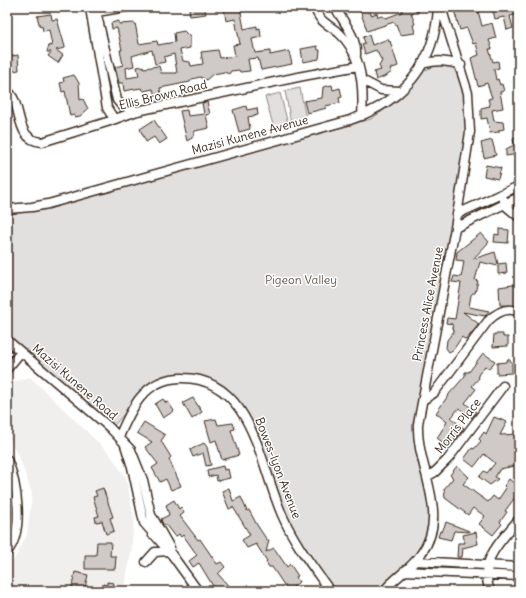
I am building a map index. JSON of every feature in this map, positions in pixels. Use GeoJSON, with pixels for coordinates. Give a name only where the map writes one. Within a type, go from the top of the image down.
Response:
{"type":"FeatureCollection","features":[{"type":"Feature","properties":{"kind":"street"},"geometry":{"type":"LineString","coordinates":[[93,10],[126,7]]}},
{"type":"Feature","properties":{"kind":"street"},"geometry":{"type":"LineString","coordinates":[[315,7],[319,18],[340,33],[357,62],[362,80],[362,116]]}},
{"type":"Feature","properties":{"kind":"street"},"geometry":{"type":"LineString","coordinates":[[335,7],[354,39],[357,50],[357,62]]}},
{"type":"Feature","properties":{"kind":"street","name":"Mazisi Kunene Avenue"},"geometry":{"type":"LineString","coordinates":[[7,209],[48,204],[362,116],[383,106],[400,91],[424,63],[434,42],[439,7]]}},
{"type":"Feature","properties":{"kind":"street","name":"Princess Alice Avenue"},"geometry":{"type":"LineString","coordinates":[[384,591],[416,561],[426,547],[431,535],[433,500],[417,430],[455,228],[470,132],[468,93],[461,66],[439,7]]}},
{"type":"Feature","properties":{"kind":"street"},"geometry":{"type":"LineString","coordinates":[[93,10],[117,100],[121,105],[138,111]]}},
{"type":"Feature","properties":{"kind":"street"},"geometry":{"type":"LineString","coordinates":[[93,10],[107,108],[114,119]]}},
{"type":"Feature","properties":{"kind":"street"},"geometry":{"type":"LineString","coordinates":[[424,63],[437,60],[447,61],[461,66]]}},
{"type":"Feature","properties":{"kind":"street","name":"Ellis Brown Road"},"geometry":{"type":"LineString","coordinates":[[7,90],[14,99],[26,135],[37,141],[52,140],[138,111],[303,76],[357,62]]}},
{"type":"Feature","properties":{"kind":"street"},"geometry":{"type":"LineString","coordinates":[[362,80],[381,90],[400,91]]}},
{"type":"Feature","properties":{"kind":"street"},"geometry":{"type":"LineString","coordinates":[[457,214],[519,186]]}},
{"type":"Feature","properties":{"kind":"street"},"geometry":{"type":"LineString","coordinates":[[501,194],[505,204],[519,217]]}},
{"type":"Feature","properties":{"kind":"street"},"geometry":{"type":"LineString","coordinates":[[455,228],[519,197]]}},
{"type":"Feature","properties":{"kind":"street"},"geometry":{"type":"LineString","coordinates":[[423,400],[434,393],[494,315],[505,310],[515,310],[519,312]]}},
{"type":"Feature","properties":{"kind":"street","name":"Mazisi Kunene Road"},"geometry":{"type":"LineString","coordinates":[[7,340],[132,450],[139,466],[151,515]]}},
{"type":"Feature","properties":{"kind":"street"},"geometry":{"type":"LineString","coordinates":[[7,369],[21,352]]}},
{"type":"Feature","properties":{"kind":"street","name":"Bowes-lyon Avenue"},"geometry":{"type":"LineString","coordinates":[[119,437],[138,399],[148,389],[161,382],[176,378],[190,378],[207,381],[223,391],[236,404],[254,433],[272,492],[283,518],[294,539],[330,591]]}},
{"type":"Feature","properties":{"kind":"street","name":"Morris Place"},"geometry":{"type":"LineString","coordinates":[[428,476],[435,472],[448,459],[503,386]]}},
{"type":"Feature","properties":{"kind":"street","name":"Mazisi Kunene Road"},"geometry":{"type":"LineString","coordinates":[[125,445],[132,467],[144,523],[152,534]]}},
{"type":"Feature","properties":{"kind":"street"},"geometry":{"type":"LineString","coordinates":[[7,459],[15,487],[17,507],[14,537],[7,552]]}},
{"type":"Feature","properties":{"kind":"street"},"geometry":{"type":"LineString","coordinates":[[151,515],[152,534],[170,553],[198,591]]}},
{"type":"Feature","properties":{"kind":"street"},"geometry":{"type":"LineString","coordinates":[[151,515],[170,553]]}},
{"type":"Feature","properties":{"kind":"street"},"geometry":{"type":"LineString","coordinates":[[490,591],[486,575],[487,566],[492,553],[519,518]]}},
{"type":"Feature","properties":{"kind":"street"},"geometry":{"type":"LineString","coordinates":[[146,562],[155,552],[170,553]]}},
{"type":"Feature","properties":{"kind":"street"},"geometry":{"type":"LineString","coordinates":[[416,561],[519,567]]}},
{"type":"Feature","properties":{"kind":"street"},"geometry":{"type":"LineString","coordinates":[[404,572],[519,576]]}},
{"type":"Feature","properties":{"kind":"shaded area"},"geometry":{"type":"Polygon","coordinates":[[[30,377],[109,453],[126,478],[134,519],[131,553],[124,591],[7,591],[7,566],[14,560],[27,535],[32,494],[21,462],[7,434],[7,391],[11,383],[30,377]]]}},
{"type":"Feature","properties":{"kind":"green space","name":"Pigeon Valley"},"geometry":{"type":"Polygon","coordinates":[[[438,65],[449,65],[454,69],[466,92],[468,133],[453,229],[416,417],[431,517],[425,542],[415,561],[384,591],[329,591],[303,555],[242,414],[215,387],[189,379],[162,384],[132,405],[110,430],[7,341],[7,211],[18,213],[36,210],[371,119],[400,99],[423,71],[438,65]]]}},
{"type":"Feature","properties":{"kind":"green space"},"geometry":{"type":"Polygon","coordinates":[[[300,88],[306,119],[291,123],[285,91],[300,88]]]}},
{"type":"Feature","properties":{"kind":"green space"},"geometry":{"type":"Polygon","coordinates":[[[280,93],[288,124],[274,128],[265,97],[280,93]]]}},
{"type":"Feature","properties":{"kind":"building"},"geometry":{"type":"Polygon","coordinates":[[[204,7],[206,14],[190,16],[189,9],[204,7]]]}},
{"type":"Feature","properties":{"kind":"building"},"geometry":{"type":"Polygon","coordinates":[[[240,7],[244,29],[257,26],[257,29],[260,28],[261,37],[252,39],[255,53],[270,51],[270,55],[289,51],[292,64],[261,70],[258,58],[248,59],[250,71],[240,72],[239,70],[231,71],[229,74],[224,72],[213,74],[206,80],[200,77],[192,79],[190,82],[160,88],[161,95],[155,96],[153,89],[144,91],[141,88],[124,91],[123,83],[119,83],[115,67],[123,65],[120,50],[122,50],[117,28],[112,29],[111,23],[119,21],[119,24],[135,23],[139,44],[157,41],[158,45],[175,42],[174,33],[184,31],[190,37],[190,48],[180,50],[183,61],[190,62],[191,66],[203,64],[201,52],[218,50],[220,58],[235,56],[233,45],[240,44],[235,19],[226,21],[224,8],[240,7]],[[152,50],[132,56],[134,66],[126,68],[127,78],[139,76],[137,67],[143,66],[144,68],[159,66],[161,73],[177,73],[174,54],[164,57],[165,62],[155,64],[152,50]]]}},
{"type":"Feature","properties":{"kind":"building"},"geometry":{"type":"Polygon","coordinates":[[[359,7],[368,7],[371,15],[377,13],[378,17],[382,16],[386,18],[402,12],[402,7],[418,7],[418,13],[411,13],[415,24],[413,25],[415,33],[400,35],[394,22],[367,31],[359,7]]]}},
{"type":"Feature","properties":{"kind":"building"},"geometry":{"type":"Polygon","coordinates":[[[453,7],[477,7],[482,26],[492,23],[496,38],[489,40],[492,49],[489,49],[493,62],[498,61],[499,68],[494,69],[496,80],[498,79],[500,85],[502,84],[504,91],[500,92],[503,108],[492,110],[494,121],[503,122],[504,129],[499,130],[499,132],[490,133],[487,118],[481,119],[481,108],[490,106],[488,99],[492,98],[487,83],[478,86],[471,58],[479,55],[476,43],[473,44],[467,28],[460,30],[453,7]]]}},
{"type":"Feature","properties":{"kind":"building"},"geometry":{"type":"Polygon","coordinates":[[[492,7],[519,7],[519,14],[510,16],[513,28],[507,30],[504,17],[495,19],[492,7]]]}},
{"type":"Feature","properties":{"kind":"building"},"geometry":{"type":"Polygon","coordinates":[[[51,14],[52,20],[57,19],[65,47],[56,50],[63,55],[58,63],[48,56],[51,52],[47,52],[49,45],[52,46],[49,30],[43,31],[42,26],[40,27],[37,16],[51,14]]]}},
{"type":"Feature","properties":{"kind":"building"},"geometry":{"type":"Polygon","coordinates":[[[369,35],[372,45],[388,39],[389,42],[390,41],[398,66],[390,69],[392,72],[386,76],[376,80],[374,72],[381,70],[379,66],[382,61],[376,50],[365,54],[362,44],[365,43],[363,37],[369,35]]]}},
{"type":"Feature","properties":{"kind":"building"},"geometry":{"type":"Polygon","coordinates":[[[317,46],[318,50],[320,50],[319,59],[303,62],[301,49],[317,46]]]}},
{"type":"Feature","properties":{"kind":"building"},"geometry":{"type":"Polygon","coordinates":[[[18,55],[19,70],[7,72],[7,57],[18,55]]]}},
{"type":"Feature","properties":{"kind":"building"},"geometry":{"type":"Polygon","coordinates":[[[74,75],[79,83],[80,100],[83,99],[88,109],[80,116],[75,117],[74,115],[70,116],[65,91],[62,92],[60,83],[64,82],[63,78],[74,75]]]}},
{"type":"Feature","properties":{"kind":"building"},"geometry":{"type":"Polygon","coordinates":[[[332,85],[333,90],[340,88],[342,97],[339,98],[340,103],[325,106],[326,108],[307,113],[304,101],[322,98],[323,87],[332,85]]]}},
{"type":"Feature","properties":{"kind":"building"},"geometry":{"type":"Polygon","coordinates":[[[207,102],[210,114],[206,115],[209,128],[195,131],[192,138],[187,141],[180,111],[187,110],[188,116],[204,114],[202,103],[207,102]]]}},
{"type":"Feature","properties":{"kind":"building"},"geometry":{"type":"Polygon","coordinates":[[[246,106],[247,110],[257,108],[258,115],[248,117],[250,129],[239,132],[233,110],[246,106]]]}},
{"type":"Feature","properties":{"kind":"building"},"geometry":{"type":"Polygon","coordinates":[[[154,120],[167,139],[159,144],[154,137],[146,142],[140,129],[154,120]]]}},
{"type":"Feature","properties":{"kind":"building"},"geometry":{"type":"Polygon","coordinates":[[[519,136],[519,154],[506,156],[506,149],[514,145],[513,138],[519,136]]]}},
{"type":"Feature","properties":{"kind":"building"},"geometry":{"type":"Polygon","coordinates":[[[492,140],[496,155],[484,158],[481,143],[492,140]]]}},
{"type":"Feature","properties":{"kind":"building"},"geometry":{"type":"Polygon","coordinates":[[[486,165],[501,168],[498,179],[484,176],[486,165]]]}},
{"type":"Feature","properties":{"kind":"building"},"geometry":{"type":"Polygon","coordinates":[[[499,229],[509,230],[508,243],[494,242],[495,234],[499,235],[499,229]]]}},
{"type":"Feature","properties":{"kind":"building"},"geometry":{"type":"Polygon","coordinates":[[[481,233],[489,242],[473,259],[495,252],[498,264],[506,263],[507,273],[498,274],[498,266],[480,262],[475,280],[478,281],[475,293],[471,295],[469,307],[489,311],[485,316],[463,312],[479,324],[466,340],[462,337],[453,350],[449,352],[446,348],[447,340],[454,331],[452,324],[446,323],[447,318],[455,319],[461,283],[452,282],[454,276],[461,277],[464,261],[456,260],[457,252],[481,233]]]}},
{"type":"Feature","properties":{"kind":"building"},"geometry":{"type":"Polygon","coordinates":[[[519,284],[519,306],[500,305],[499,287],[519,284]]]}},
{"type":"Feature","properties":{"kind":"building"},"geometry":{"type":"Polygon","coordinates":[[[494,334],[503,334],[503,337],[508,337],[508,346],[493,347],[494,334]]]}},
{"type":"Feature","properties":{"kind":"building"},"geometry":{"type":"Polygon","coordinates":[[[483,353],[495,361],[489,369],[485,366],[478,375],[479,378],[472,386],[476,389],[465,403],[476,412],[472,418],[459,408],[451,418],[464,428],[455,440],[452,437],[446,445],[437,438],[447,422],[436,413],[450,393],[465,376],[465,372],[469,372],[483,353]]]}},
{"type":"Feature","properties":{"kind":"building"},"geometry":{"type":"Polygon","coordinates":[[[508,359],[512,362],[512,373],[497,374],[497,363],[506,362],[508,359]]]}},
{"type":"Feature","properties":{"kind":"building"},"geometry":{"type":"Polygon","coordinates":[[[193,398],[202,412],[192,419],[183,403],[193,398]]]}},
{"type":"Feature","properties":{"kind":"building"},"geometry":{"type":"Polygon","coordinates":[[[163,399],[166,403],[168,402],[174,411],[163,418],[155,404],[163,399]]]}},
{"type":"Feature","properties":{"kind":"building"},"geometry":{"type":"Polygon","coordinates":[[[494,417],[507,422],[500,435],[519,434],[519,465],[500,469],[495,477],[498,479],[490,485],[479,477],[484,471],[487,473],[495,463],[484,454],[474,467],[464,459],[472,448],[474,449],[481,441],[479,439],[484,432],[486,434],[494,417]]]}},
{"type":"Feature","properties":{"kind":"building"},"geometry":{"type":"Polygon","coordinates":[[[216,419],[218,425],[233,423],[235,429],[231,430],[239,455],[222,460],[216,440],[211,442],[205,421],[216,419]]]}},
{"type":"Feature","properties":{"kind":"building"},"geometry":{"type":"Polygon","coordinates":[[[144,422],[165,435],[161,441],[171,457],[169,459],[181,486],[171,490],[166,479],[160,482],[152,468],[158,464],[145,447],[152,442],[137,433],[144,422]]]}},
{"type":"Feature","properties":{"kind":"building"},"geometry":{"type":"Polygon","coordinates":[[[204,443],[207,447],[211,465],[206,466],[203,453],[193,457],[190,450],[204,443]]]}},
{"type":"Feature","properties":{"kind":"building"},"geometry":{"type":"Polygon","coordinates":[[[223,466],[224,470],[228,469],[230,478],[217,481],[216,475],[208,477],[207,470],[223,466]]]}},
{"type":"Feature","properties":{"kind":"building"},"geometry":{"type":"Polygon","coordinates":[[[457,466],[469,477],[463,484],[488,502],[493,496],[498,500],[506,488],[504,486],[509,479],[519,487],[519,492],[505,511],[507,512],[500,522],[502,524],[493,535],[479,524],[485,516],[473,508],[468,515],[445,498],[444,489],[453,478],[450,475],[457,466]]]}},
{"type":"Feature","properties":{"kind":"building"},"geometry":{"type":"Polygon","coordinates":[[[103,488],[113,517],[110,518],[114,531],[106,534],[102,521],[96,522],[95,517],[99,516],[93,497],[97,496],[95,491],[103,488]]]}},
{"type":"Feature","properties":{"kind":"building"},"geometry":{"type":"Polygon","coordinates":[[[229,488],[233,501],[241,497],[247,511],[249,510],[267,540],[269,540],[266,552],[274,548],[287,567],[290,564],[298,576],[296,577],[299,582],[293,587],[295,591],[288,591],[272,567],[269,567],[266,562],[267,561],[256,544],[247,548],[242,540],[250,535],[233,507],[229,509],[222,491],[229,488]]]}},
{"type":"Feature","properties":{"kind":"building"},"geometry":{"type":"Polygon","coordinates":[[[174,500],[179,509],[181,507],[184,513],[180,516],[198,540],[200,539],[217,564],[221,562],[225,567],[218,574],[233,591],[216,591],[199,563],[193,567],[189,561],[197,555],[183,535],[181,537],[179,534],[175,537],[165,524],[163,525],[161,519],[169,515],[166,505],[174,500]]]}},
{"type":"Feature","properties":{"kind":"building"},"geometry":{"type":"Polygon","coordinates":[[[446,522],[469,532],[454,531],[451,540],[438,537],[446,522]]]}},
{"type":"Feature","properties":{"kind":"building"},"geometry":{"type":"Polygon","coordinates":[[[476,532],[478,544],[463,548],[462,557],[457,557],[458,543],[465,543],[463,535],[476,532]]]}},
{"type":"Feature","properties":{"kind":"building"},"geometry":{"type":"Polygon","coordinates":[[[97,542],[111,542],[110,556],[116,556],[115,569],[85,569],[85,555],[96,555],[97,542]]]}},
{"type":"Feature","properties":{"kind":"building"},"geometry":{"type":"Polygon","coordinates":[[[75,572],[88,575],[84,591],[71,591],[75,572]]]}},
{"type":"Feature","properties":{"kind":"building"},"geometry":{"type":"Polygon","coordinates":[[[107,582],[114,583],[112,591],[102,591],[103,584],[107,585],[107,582]]]}}]}
